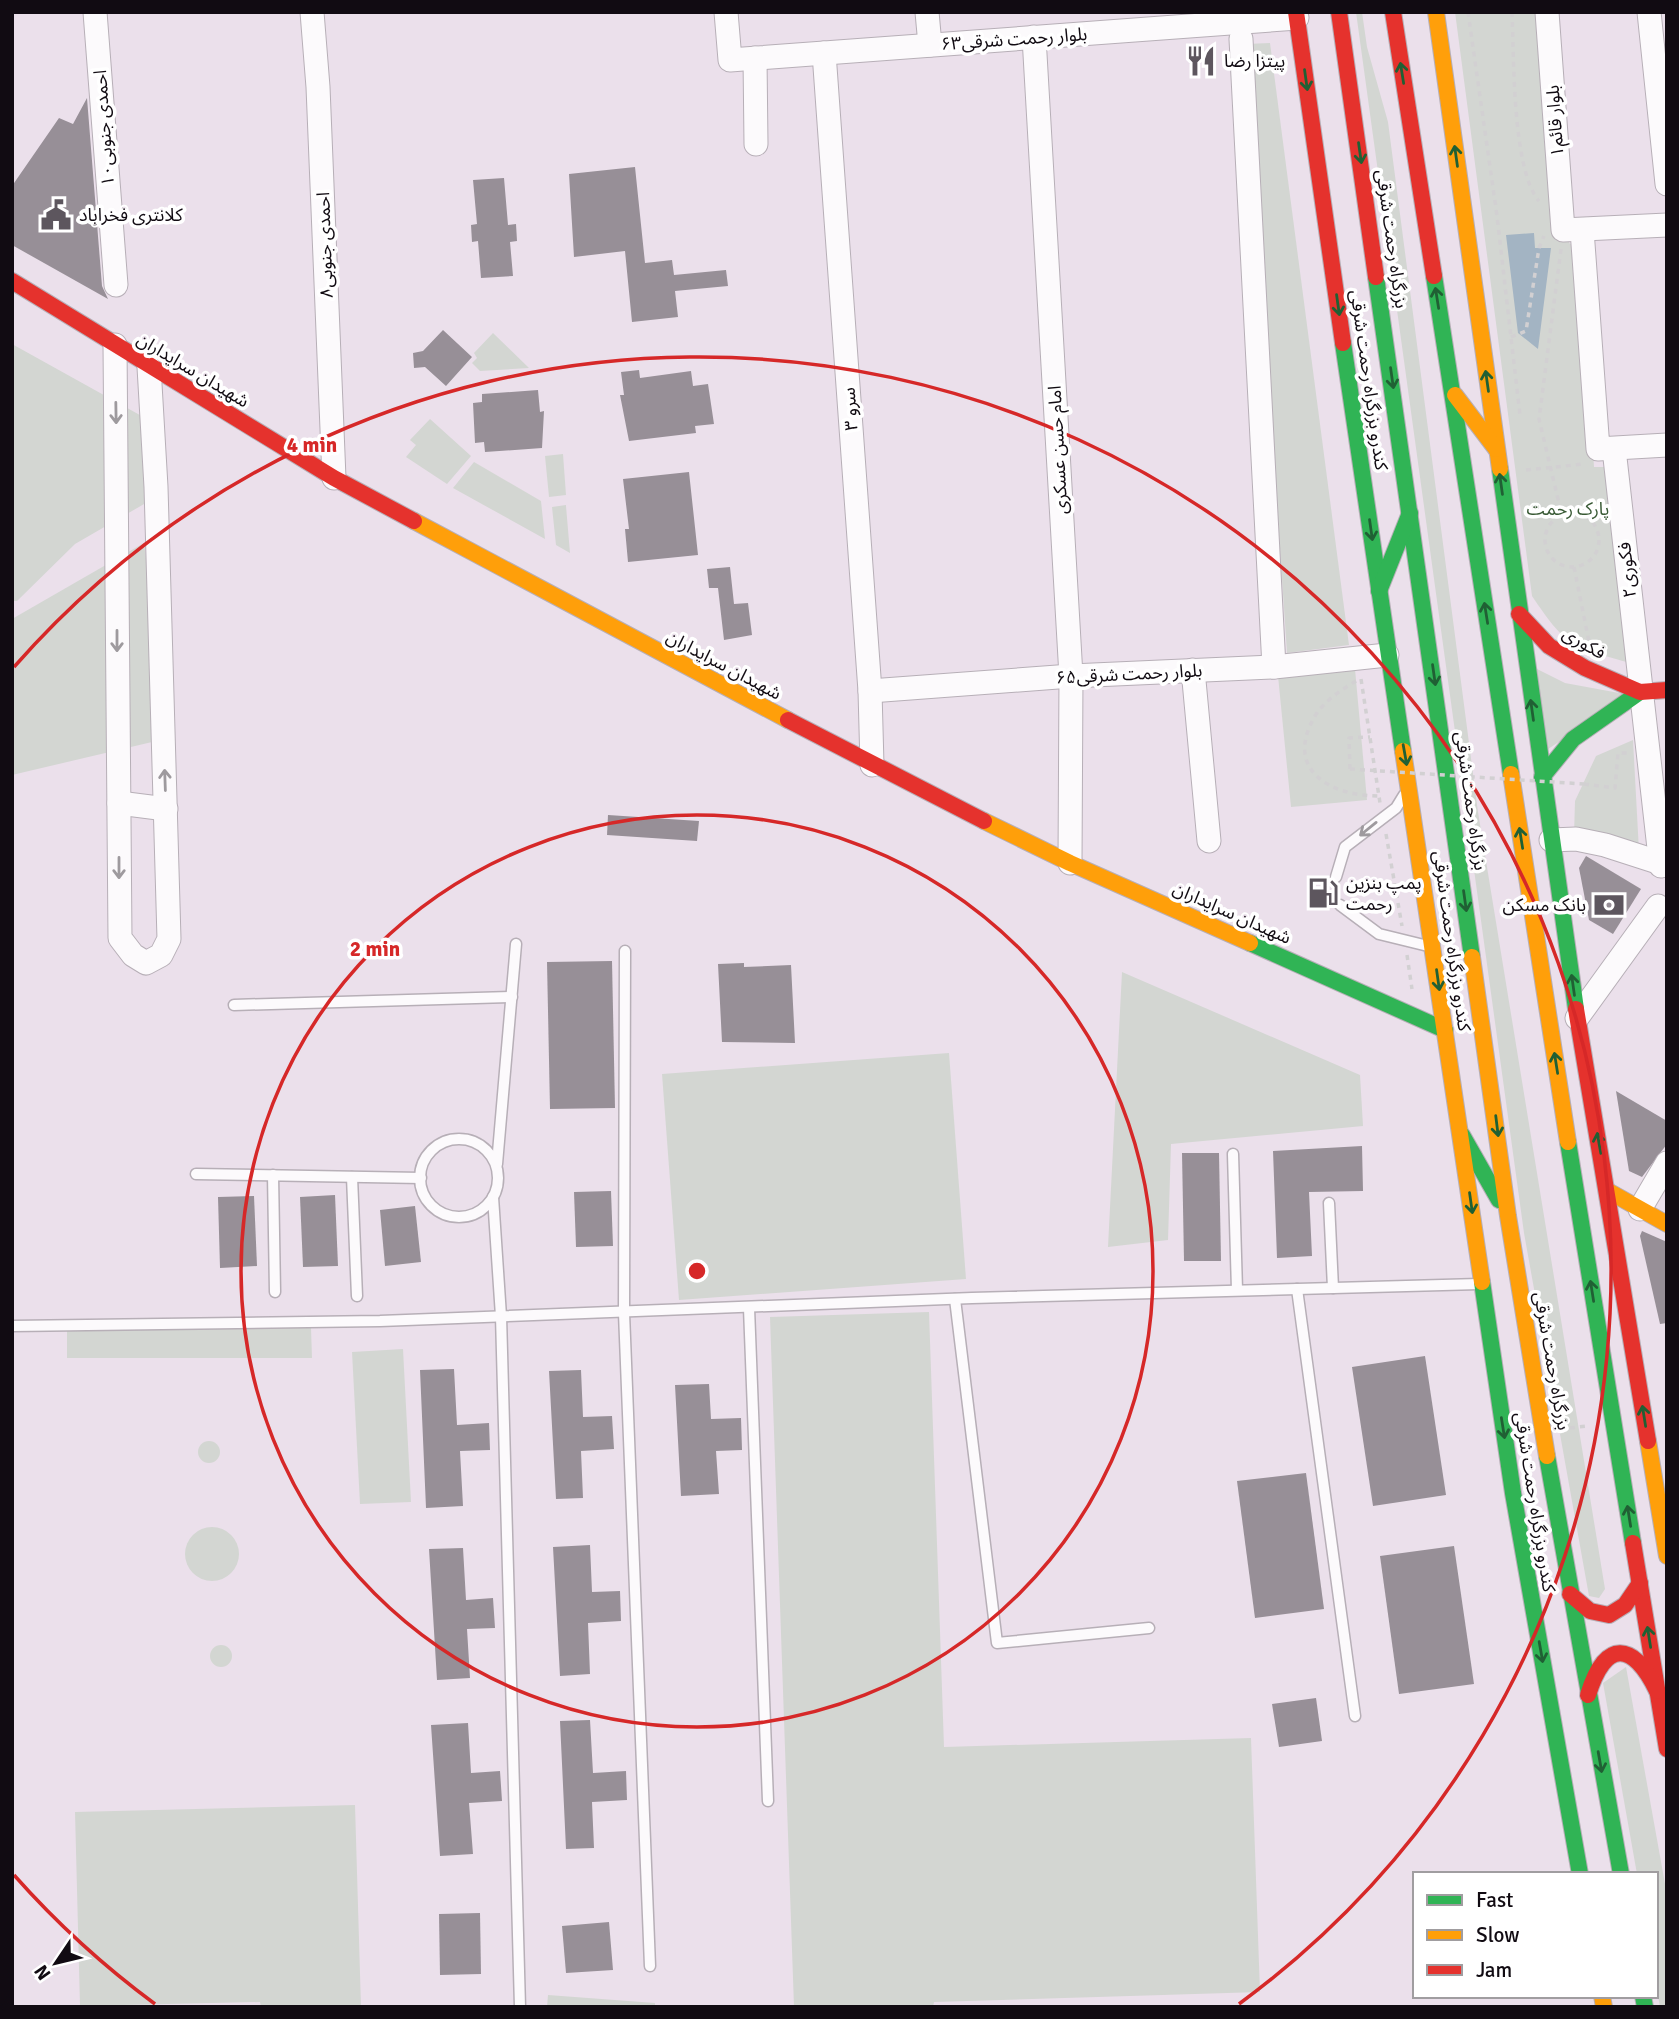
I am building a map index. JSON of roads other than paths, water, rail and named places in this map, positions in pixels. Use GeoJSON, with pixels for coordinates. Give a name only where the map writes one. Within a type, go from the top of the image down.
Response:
{"type":"FeatureCollection","features":[{"type":"Feature","properties":{"kind":"main road","name":"بزرگراه رحمت شرقی"},"geometry":{"type":"LineString","coordinates":[[1339,12],[1508,1216],[1588,1695]]}},
{"type":"Feature","properties":{"kind":"main road","name":"بزرگراه رحمت شرقی"},"geometry":{"type":"LineString","coordinates":[[1393,12],[1566,1130],[1657,1691]]}},
{"type":"Feature","properties":{"kind":"main road"},"geometry":{"type":"LineString","coordinates":[[1436,12],[1577,1018],[1659,1465],[1667,1556]]}},
{"type":"Feature","properties":{"kind":"main road","name":"کندرو بزرگراه رحمت شرقی"},"geometry":{"type":"LineString","coordinates":[[1297,15],[1387,655],[1410,787],[1513,1493],[1580,1872]]}},
{"type":"Feature","properties":{"kind":"main road","name":"شهیدان سرایداران"},"geometry":{"type":"LineString","coordinates":[[12,281],[334,478],[872,765],[1070,863],[1445,1030]]}},
{"type":"Feature","properties":{"kind":"main road"},"geometry":{"type":"LineString","coordinates":[[1451,390],[1496,449]]}},
{"type":"Feature","properties":{"kind":"main road"},"geometry":{"type":"LineString","coordinates":[[1379,591],[1411,511]]}},
{"type":"Feature","properties":{"kind":"main road","name":"فکوری"},"geometry":{"type":"LineString","coordinates":[[1519,614],[1549,646],[1585,668],[1640,692],[1667,690]]}},
{"type":"Feature","properties":{"kind":"main road"},"geometry":{"type":"LineString","coordinates":[[1542,777],[1573,739],[1640,692]]}},
{"type":"Feature","properties":{"kind":"main road"},"geometry":{"type":"LineString","coordinates":[[1566,1130],[1583,1053]]}},
{"type":"Feature","properties":{"kind":"main road"},"geometry":{"type":"LineString","coordinates":[[1462,1135],[1508,1216]]}},
{"type":"Feature","properties":{"kind":"main road"},"geometry":{"type":"LineString","coordinates":[[1608,1191],[1667,1224]]}},
{"type":"Feature","properties":{"kind":"main road"},"geometry":{"type":"LineString","coordinates":[[1570,1594],[1586,1611],[1605,1616],[1615,1613],[1629,1602],[1640,1583]]}},
{"type":"Feature","properties":{"kind":"main road"},"geometry":{"type":"LineString","coordinates":[[1621,1872],[1588,1695],[1595,1671],[1602,1663],[1619,1655],[1637,1659],[1646,1668],[1657,1691],[1667,1749]]}},
{"type":"Feature","properties":{"kind":"street","name":"احمدی جنوبی۱۰"},"geometry":{"type":"LineString","coordinates":[[95,12],[116,285]]}},
{"type":"Feature","properties":{"kind":"street","name":"احمدی جنوبی۸"},"geometry":{"type":"LineString","coordinates":[[312,12],[318,87],[334,478]]}},
{"type":"Feature","properties":{"kind":"street","name":"بلوار رحمت شرقی۶۳"},"geometry":{"type":"LineString","coordinates":[[726,12],[730,60],[1034,37],[1129,21],[1297,15]]}},
{"type":"Feature","properties":{"kind":"street"},"geometry":{"type":"LineString","coordinates":[[927,12],[930,46]]}},
{"type":"Feature","properties":{"kind":"street","name":"بلوار قائم۱"},"geometry":{"type":"LineString","coordinates":[[1547,12],[1598,449],[1615,454]]}},
{"type":"Feature","properties":{"kind":"street"},"geometry":{"type":"LineString","coordinates":[[1649,12],[1666,177]]}},
{"type":"Feature","properties":{"kind":"street","name":"امام حسن عسکری"},"geometry":{"type":"LineString","coordinates":[[1034,37],[1072,676],[1070,863]]}},
{"type":"Feature","properties":{"kind":"street"},"geometry":{"type":"LineString","coordinates":[[1241,40],[1274,667]]}},
{"type":"Feature","properties":{"kind":"street","name":"سرو ۳"},"geometry":{"type":"LineString","coordinates":[[824,53],[870,691],[872,765]]}},
{"type":"Feature","properties":{"kind":"street"},"geometry":{"type":"LineString","coordinates":[[755,58],[756,144]]}},
{"type":"Feature","properties":{"kind":"street"},"geometry":{"type":"LineString","coordinates":[[1573,230],[1667,225]]}},
{"type":"Feature","properties":{"kind":"street"},"geometry":{"type":"LineString","coordinates":[[115,345],[120,938],[133,955],[146,963],[160,955],[169,939],[156,487],[149,367]]}},
{"type":"Feature","properties":{"kind":"street"},"geometry":{"type":"LineString","coordinates":[[1615,454],[1667,445]]}},
{"type":"Feature","properties":{"kind":"street","name":"فکوری۲"},"geometry":{"type":"LineString","coordinates":[[1615,454],[1640,692],[1651,754],[1664,865]]}},
{"type":"Feature","properties":{"kind":"street"},"geometry":{"type":"LineString","coordinates":[[116,486],[156,487]]}},
{"type":"Feature","properties":{"kind":"street","name":"بلوار رحمت شرقی۶۵"},"geometry":{"type":"LineString","coordinates":[[870,691],[1072,676],[1274,667],[1387,655]]}},
{"type":"Feature","properties":{"kind":"street"},"geometry":{"type":"LineString","coordinates":[[1193,670],[1209,841]]}},
{"type":"Feature","properties":{"kind":"street"},"geometry":{"type":"LineString","coordinates":[[119,803],[166,809]]}},
{"type":"Feature","properties":{"kind":"street"},"geometry":{"type":"LineString","coordinates":[[1551,840],[1576,839],[1605,845],[1664,865]]}},
{"type":"Feature","properties":{"kind":"street"},"geometry":{"type":"LineString","coordinates":[[1577,1018],[1658,906]]}},
{"type":"Feature","properties":{"kind":"street"},"geometry":{"type":"LineString","coordinates":[[1640,1209],[1667,1163]]}},
{"type":"Feature","properties":{"kind":"lane"},"geometry":{"type":"LineString","coordinates":[[1336,877],[1345,847],[1396,807],[1410,787]]}},
{"type":"Feature","properties":{"kind":"lane"},"geometry":{"type":"LineString","coordinates":[[1340,905],[1379,934],[1433,948]]}},
{"type":"Feature","properties":{"kind":"lane"},"geometry":{"type":"LineString","coordinates":[[496,1167],[516,944]]}},
{"type":"Feature","properties":{"kind":"lane"},"geometry":{"type":"LineString","coordinates":[[625,951],[624,1313],[650,1966]]}},
{"type":"Feature","properties":{"kind":"lane"},"geometry":{"type":"LineString","coordinates":[[234,1005],[512,997]]}},
{"type":"Feature","properties":{"kind":"lane"},"geometry":{"type":"LineString","coordinates":[[493,1197],[479,1211],[470,1215],[450,1216],[440,1212],[426,1198],[421,1178],[422,1168],[431,1151],[439,1144],[458,1139],[478,1144],[493,1158],[498,1177],[493,1197],[501,1316],[520,2007]]}},
{"type":"Feature","properties":{"kind":"lane"},"geometry":{"type":"LineString","coordinates":[[1233,1154],[1237,1290]]}},
{"type":"Feature","properties":{"kind":"lane"},"geometry":{"type":"LineString","coordinates":[[196,1174],[421,1178]]}},
{"type":"Feature","properties":{"kind":"lane"},"geometry":{"type":"LineString","coordinates":[[273,1175],[275,1292]]}},
{"type":"Feature","properties":{"kind":"lane"},"geometry":{"type":"LineString","coordinates":[[352,1177],[357,1296]]}},
{"type":"Feature","properties":{"kind":"lane"},"geometry":{"type":"LineString","coordinates":[[1329,1203],[1333,1288]]}},
{"type":"Feature","properties":{"kind":"lane"},"geometry":{"type":"LineString","coordinates":[[12,1326],[624,1313],[955,1299],[1482,1284]]}},
{"type":"Feature","properties":{"kind":"lane"},"geometry":{"type":"LineString","coordinates":[[1297,1289],[1355,1716]]}},
{"type":"Feature","properties":{"kind":"lane"},"geometry":{"type":"LineString","coordinates":[[955,1299],[997,1643],[1149,1628]]}},
{"type":"Feature","properties":{"kind":"lane"},"geometry":{"type":"LineString","coordinates":[[748,1308],[768,1801]]}},
{"type":"Feature","properties":{"kind":"water"},"geometry":{"type":"Polygon","coordinates":[[[1534,233],[1535,248],[1551,248],[1538,349],[1518,333],[1506,235],[1534,233]]]}},
{"type":"Feature","properties":{"kind":"place","name":"پیتزا رضا"},"geometry":{"type":"Point","coordinates":[1201,61]}},
{"type":"Feature","properties":{"kind":"place","name":"کلانتری فخراباد"},"geometry":{"type":"Point","coordinates":[56,215]}},
{"type":"Feature","properties":{"kind":"place","name":"پمپ بنزین رحمت"},"geometry":{"type":"Point","coordinates":[1323,893]}},
{"type":"Feature","properties":{"kind":"place","name":"بانک مسکن"},"geometry":{"type":"Point","coordinates":[1609,905]}},
{"type":"Feature","properties":{"kind":"park label","name":"پارک رحمت"},"geometry":{"type":"Point","coordinates":[1568,509]}}]}
